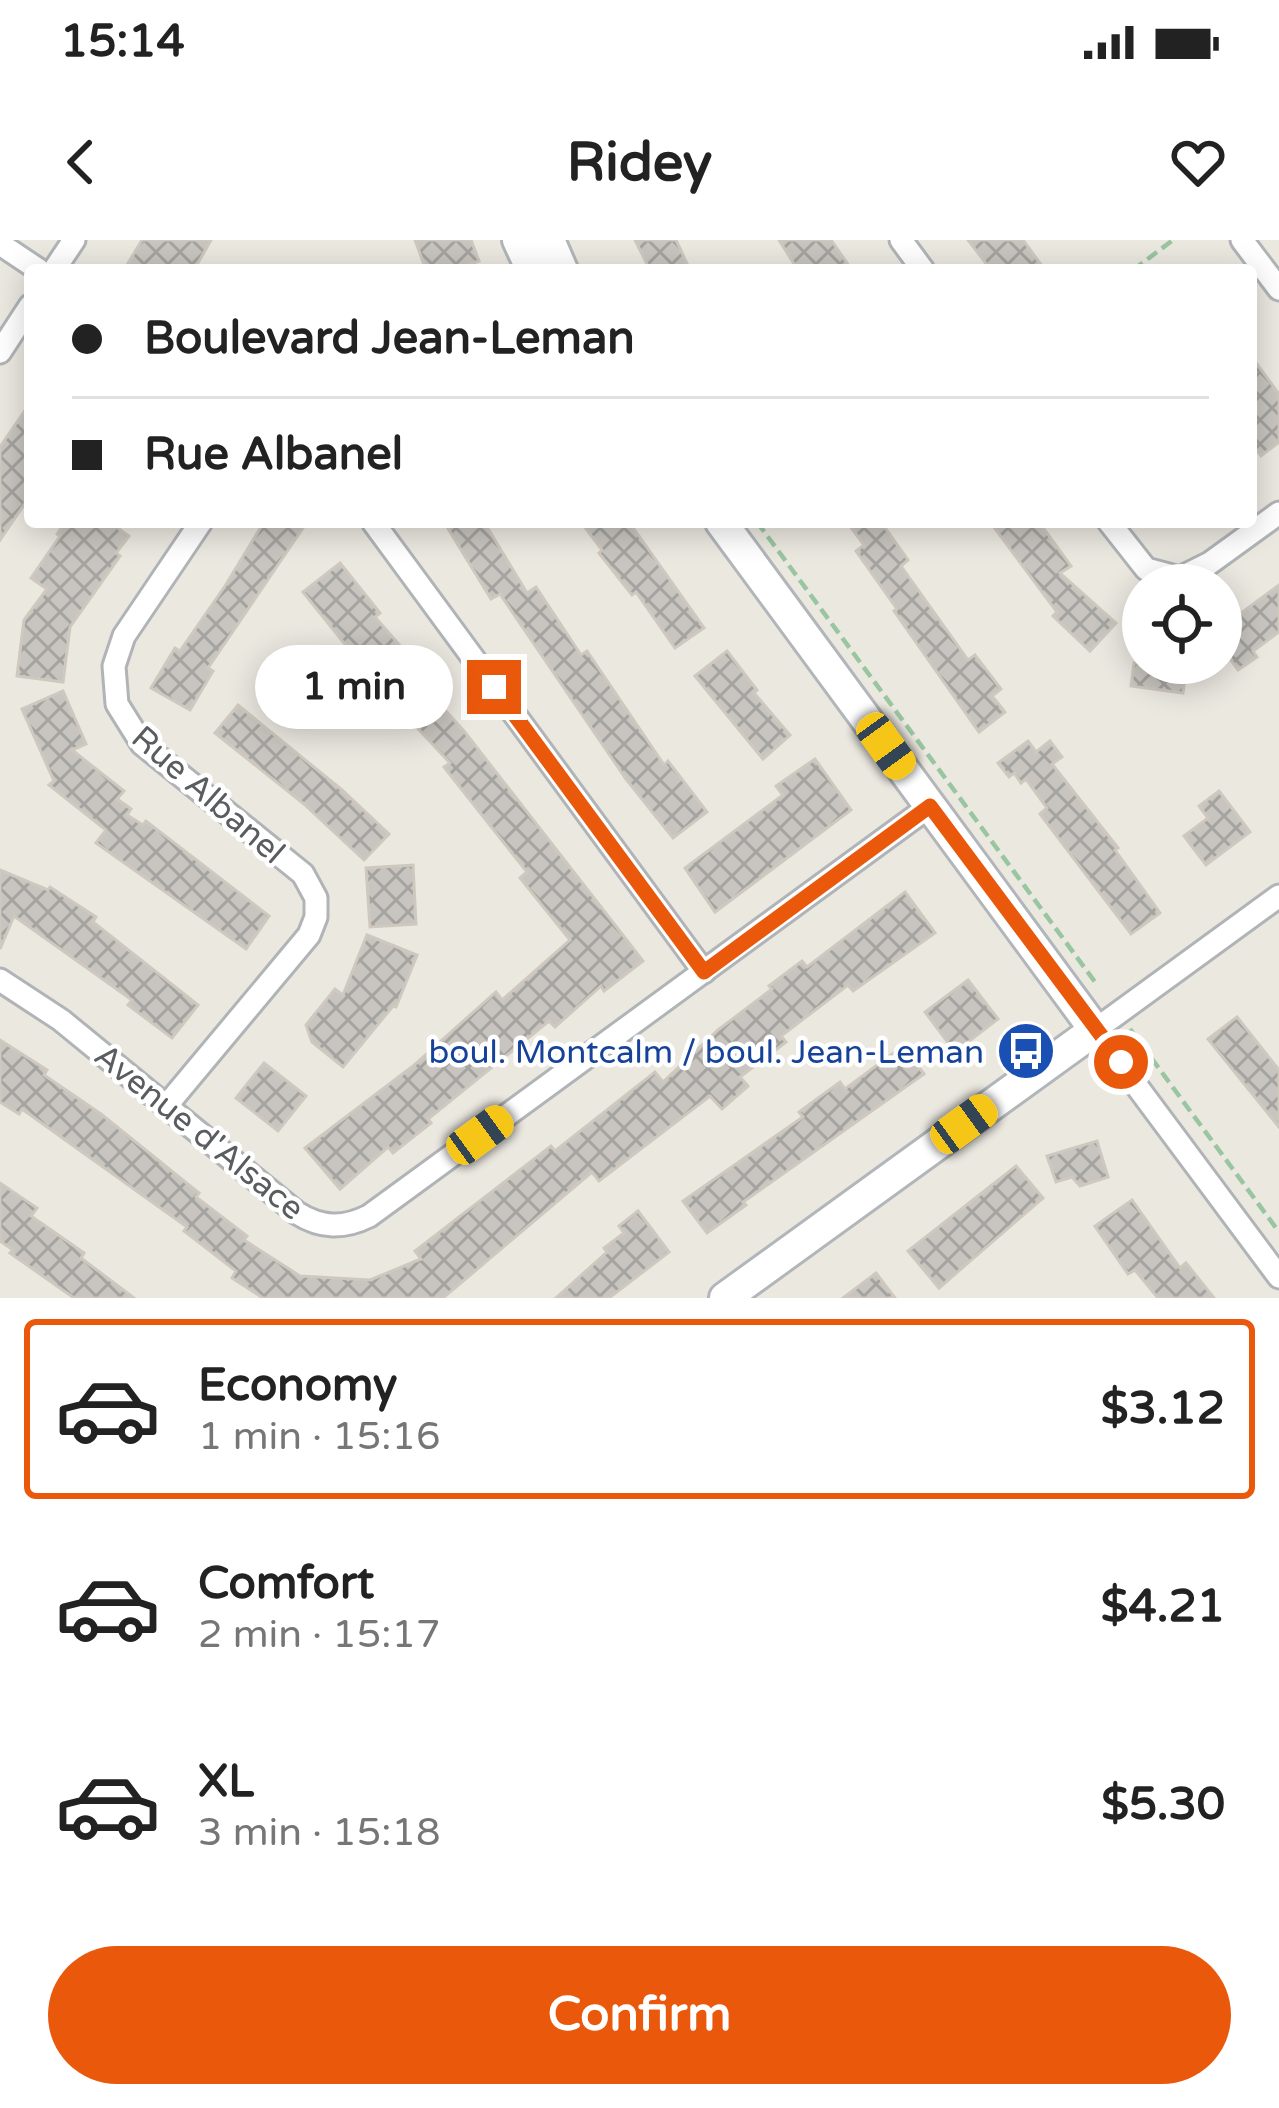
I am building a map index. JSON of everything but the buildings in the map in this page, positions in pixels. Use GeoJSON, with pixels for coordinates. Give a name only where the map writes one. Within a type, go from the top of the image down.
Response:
{"type":"FeatureCollection","features":[{"type":"Feature","properties":{"kind":"street"},"geometry":{"type":"LineString","coordinates":[[1242,240],[1279,290]]}},
{"type":"Feature","properties":{"kind":"street"},"geometry":{"type":"LineString","coordinates":[[0,244],[30,264]]}},
{"type":"Feature","properties":{"kind":"street"},"geometry":{"type":"LineString","coordinates":[[0,352],[24,315]]}},
{"type":"Feature","properties":{"kind":"street"},"geometry":{"type":"LineString","coordinates":[[1114,528],[1146,569],[1180,578],[1210,563],[1279,513]]}},
{"type":"Feature","properties":{"kind":"street","name":"Rue Albanel"},"geometry":{"type":"LineString","coordinates":[[167,1105],[303,944],[313,927],[316,908],[313,890],[303,874],[142,744],[117,704],[113,666],[124,636],[197,528]]}},
{"type":"Feature","properties":{"kind":"street"},"geometry":{"type":"LineString","coordinates":[[378,528],[704,972]]}},
{"type":"Feature","properties":{"kind":"street"},"geometry":{"type":"LineString","coordinates":[[725,528],[1279,1276]]}},
{"type":"Feature","properties":{"kind":"street","name":"Avenue d'Alsace"},"geometry":{"type":"LineString","coordinates":[[0,980],[44,1007],[306,1218],[326,1226],[348,1225],[369,1216],[930,806]]}},
{"type":"Feature","properties":{"kind":"street"},"geometry":{"type":"LineString","coordinates":[[725,1298],[1279,896]]}},
{"type":"Feature","properties":{"kind":"path"},"geometry":{"type":"LineString","coordinates":[[1140,264],[1173,240]]}},
{"type":"Feature","properties":{"kind":"path"},"geometry":{"type":"LineString","coordinates":[[761,528],[1096,982]]}},
{"type":"Feature","properties":{"kind":"path"},"geometry":{"type":"LineString","coordinates":[[1136,1036],[1279,1232]]}},
{"type":"Feature","properties":{"kind":"place","name":"boul. Montcalm / boul. Jean-Leman"},"geometry":{"type":"Point","coordinates":[1026,1051]}},
{"type":"Feature","properties":{"kind":"route"},"geometry":{"type":"LineString","coordinates":[[494,687],[704,972],[930,806],[1121,1062]]}}]}
